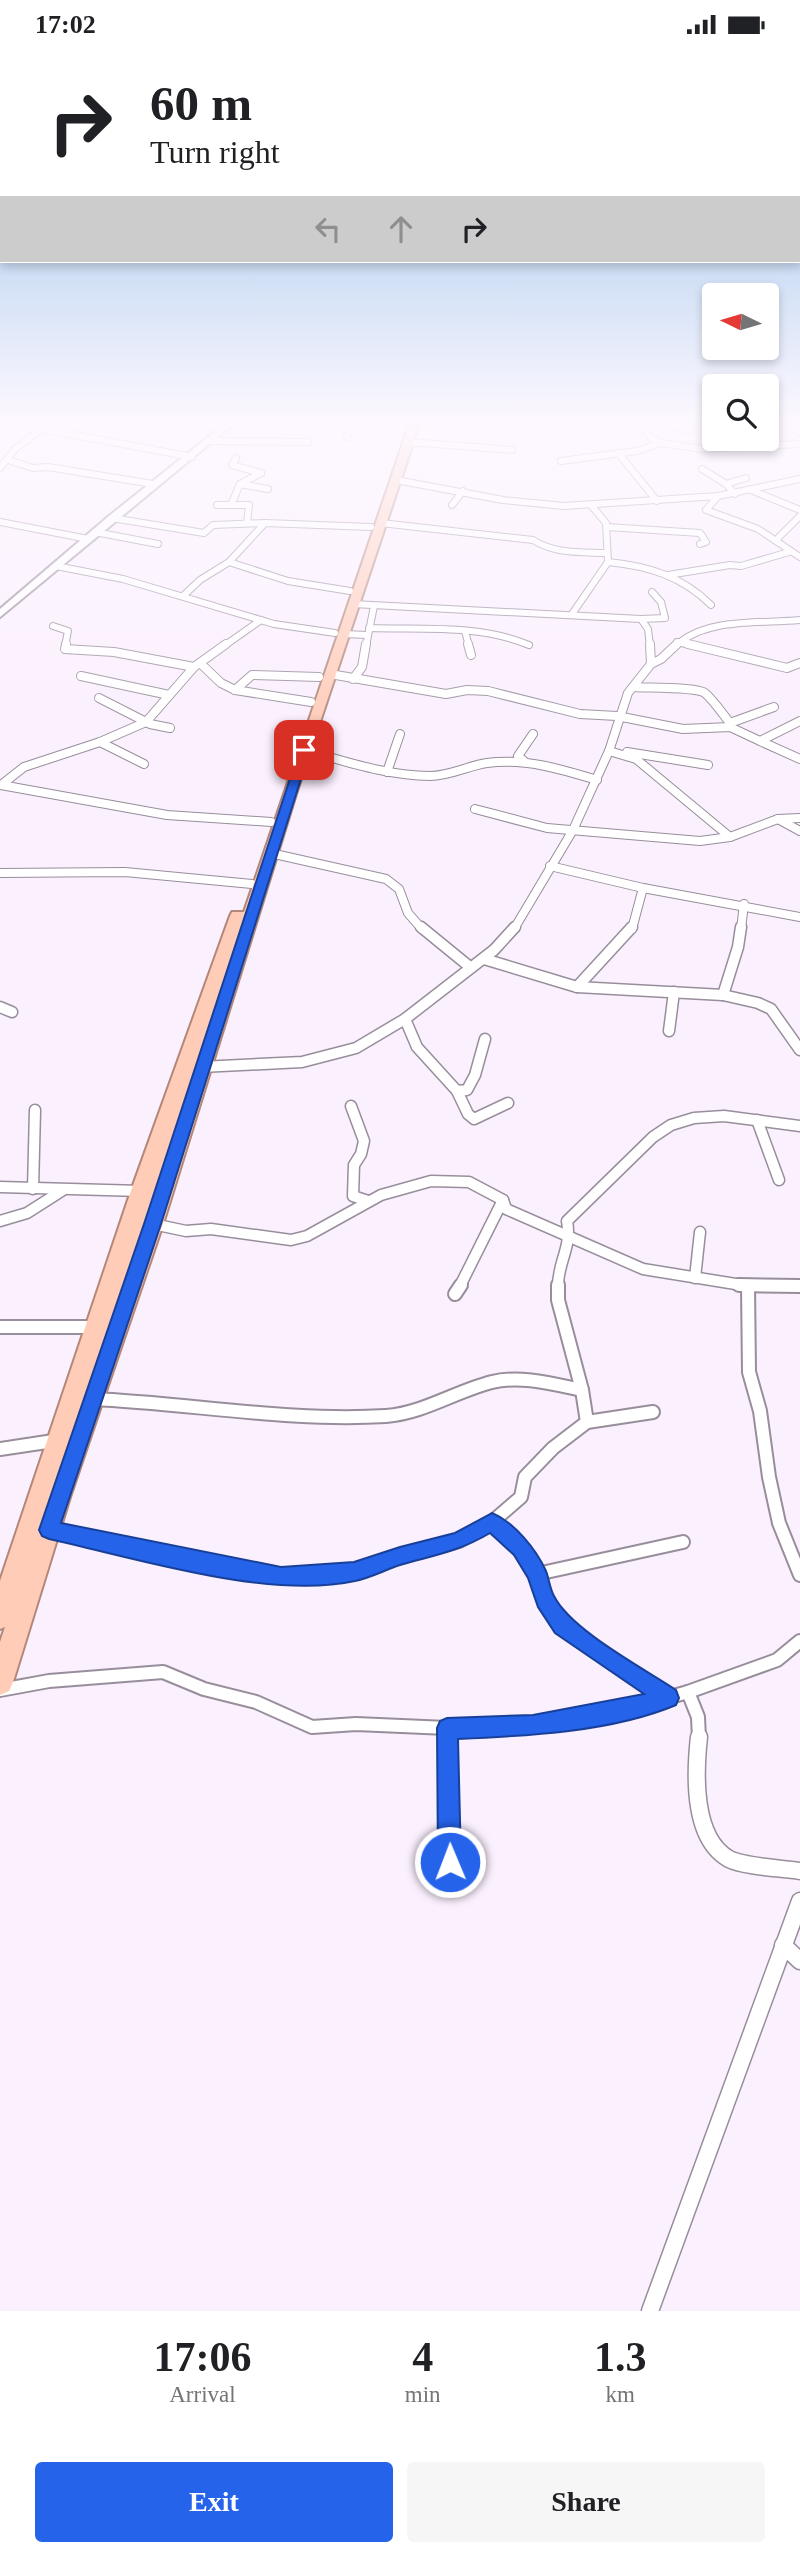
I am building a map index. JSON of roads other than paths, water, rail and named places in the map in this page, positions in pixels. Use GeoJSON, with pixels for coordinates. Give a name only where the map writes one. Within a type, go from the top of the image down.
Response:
{"type":"FeatureCollection","features":[{"type":"Feature","properties":{"kind":"highway"},"geometry":{"type":"LineString","coordinates":[[0,1682],[92,1399],[153,1224],[304,750],[325,676],[375,528]]}},
{"type":"Feature","properties":{"kind":"highway"},"geometry":{"type":"LineString","coordinates":[[0,1617],[141,1191],[221,962],[252,884],[311,702],[325,676]]}},
{"type":"Feature","properties":{"kind":"street"},"geometry":{"type":"LineString","coordinates":[[39,528],[158,544]]}},
{"type":"Feature","properties":{"kind":"street"},"geometry":{"type":"LineString","coordinates":[[0,614],[101,528]]}},
{"type":"Feature","properties":{"kind":"street"},"geometry":{"type":"LineString","coordinates":[[171,528],[204,533],[210,528]]}},
{"type":"Feature","properties":{"kind":"street"},"geometry":{"type":"LineString","coordinates":[[183,596],[200,580],[229,562],[261,528]]}},
{"type":"Feature","properties":{"kind":"street"},"geometry":{"type":"LineString","coordinates":[[403,528],[533,540],[539,545],[567,551],[606,553]]}},
{"type":"Feature","properties":{"kind":"street"},"geometry":{"type":"LineString","coordinates":[[572,614],[608,562],[607,528]]}},
{"type":"Feature","properties":{"kind":"street"},"geometry":{"type":"LineString","coordinates":[[616,528],[700,533],[706,542],[700,544]]}},
{"type":"Feature","properties":{"kind":"street"},"geometry":{"type":"LineString","coordinates":[[753,528],[776,539],[789,552],[800,557]]}},
{"type":"Feature","properties":{"kind":"street"},"geometry":{"type":"LineString","coordinates":[[776,539],[788,528]]}},
{"type":"Feature","properties":{"kind":"street"},"geometry":{"type":"LineString","coordinates":[[668,575],[730,565],[741,566],[789,552]]}},
{"type":"Feature","properties":{"kind":"street"},"geometry":{"type":"LineString","coordinates":[[229,562],[374,606],[665,618],[661,602],[652,592]]}},
{"type":"Feature","properties":{"kind":"street"},"geometry":{"type":"LineString","coordinates":[[608,562],[643,565],[668,575],[699,591],[711,605]]}},
{"type":"Feature","properties":{"kind":"street"},"geometry":{"type":"LineString","coordinates":[[56,566],[123,579],[261,620],[339,633],[465,631],[518,639],[529,645]]}},
{"type":"Feature","properties":{"kind":"street"},"geometry":{"type":"LineString","coordinates":[[353,679],[362,667],[374,606]]}},
{"type":"Feature","properties":{"kind":"street"},"geometry":{"type":"LineString","coordinates":[[201,1067],[302,1062],[356,1048],[405,1019],[484,959],[514,929],[573,830],[611,751],[617,716],[628,694],[651,664],[650,633],[648,625],[640,619]]}},
{"type":"Feature","properties":{"kind":"street"},"geometry":{"type":"LineString","coordinates":[[0,784],[24,767],[100,742],[146,722],[197,665],[261,620]]}},
{"type":"Feature","properties":{"kind":"street"},"geometry":{"type":"LineString","coordinates":[[651,664],[657,663],[677,642],[714,628],[800,620]]}},
{"type":"Feature","properties":{"kind":"street"},"geometry":{"type":"LineString","coordinates":[[53,626],[68,631],[65,649],[131,653],[197,665],[235,690],[311,702]]}},
{"type":"Feature","properties":{"kind":"street"},"geometry":{"type":"LineString","coordinates":[[465,631],[471,655]]}},
{"type":"Feature","properties":{"kind":"street"},"geometry":{"type":"LineString","coordinates":[[677,642],[787,668],[800,663]]}},
{"type":"Feature","properties":{"kind":"street"},"geometry":{"type":"LineString","coordinates":[[235,690],[253,675],[325,676],[446,694],[467,690],[488,691],[580,714],[617,716],[683,729],[730,725],[774,707]]}},
{"type":"Feature","properties":{"kind":"street"},"geometry":{"type":"LineString","coordinates":[[81,676],[169,695]]}},
{"type":"Feature","properties":{"kind":"street"},"geometry":{"type":"LineString","coordinates":[[634,687],[665,690],[695,688],[704,692],[730,725],[800,759]]}},
{"type":"Feature","properties":{"kind":"street"},"geometry":{"type":"LineString","coordinates":[[99,698],[146,722],[170,728]]}},
{"type":"Feature","properties":{"kind":"street"},"geometry":{"type":"LineString","coordinates":[[760,741],[800,721]]}},
{"type":"Feature","properties":{"kind":"street"},"geometry":{"type":"LineString","coordinates":[[387,772],[400,734]]}},
{"type":"Feature","properties":{"kind":"street"},"geometry":{"type":"LineString","coordinates":[[524,761],[518,756],[533,734]]}},
{"type":"Feature","properties":{"kind":"street"},"geometry":{"type":"LineString","coordinates":[[100,742],[144,764]]}},
{"type":"Feature","properties":{"kind":"street"},"geometry":{"type":"LineString","coordinates":[[304,750],[387,772],[427,776],[451,775],[488,763],[524,761],[597,780]]}},
{"type":"Feature","properties":{"kind":"street"},"geometry":{"type":"LineString","coordinates":[[611,751],[708,765]]}},
{"type":"Feature","properties":{"kind":"street"},"geometry":{"type":"LineString","coordinates":[[611,751],[636,759],[730,837]]}},
{"type":"Feature","properties":{"kind":"street"},"geometry":{"type":"LineString","coordinates":[[0,784],[145,814],[183,819],[271,822]]}},
{"type":"Feature","properties":{"kind":"street"},"geometry":{"type":"LineString","coordinates":[[475,809],[535,825],[700,841],[730,837],[778,819],[800,818]]}},
{"type":"Feature","properties":{"kind":"street"},"geometry":{"type":"LineString","coordinates":[[778,819],[800,831]]}},
{"type":"Feature","properties":{"kind":"street"},"geometry":{"type":"LineString","coordinates":[[270,853],[386,879],[399,889],[400,900],[411,918],[470,967]]}},
{"type":"Feature","properties":{"kind":"street"},"geometry":{"type":"LineString","coordinates":[[550,866],[643,888],[744,904],[800,917]]}},
{"type":"Feature","properties":{"kind":"street"},"geometry":{"type":"LineString","coordinates":[[0,873],[125,872],[252,884]]}},
{"type":"Feature","properties":{"kind":"street"},"geometry":{"type":"LineString","coordinates":[[577,988],[591,969],[631,931],[643,888]]}},
{"type":"Feature","properties":{"kind":"street"},"geometry":{"type":"LineString","coordinates":[[723,995],[738,947],[744,904]]}},
{"type":"Feature","properties":{"kind":"street"},"geometry":{"type":"LineString","coordinates":[[484,959],[577,988],[723,995],[771,1009],[800,1050]]}},
{"type":"Feature","properties":{"kind":"street"},"geometry":{"type":"LineString","coordinates":[[669,1031],[674,992]]}},
{"type":"Feature","properties":{"kind":"street"},"geometry":{"type":"LineString","coordinates":[[0,1007],[12,1012]]}},
{"type":"Feature","properties":{"kind":"street"},"geometry":{"type":"LineString","coordinates":[[405,1019],[417,1047],[457,1091],[468,1114],[474,1119],[508,1103]]}},
{"type":"Feature","properties":{"kind":"street"},"geometry":{"type":"LineString","coordinates":[[457,1091],[467,1090],[475,1075],[485,1039]]}},
{"type":"Feature","properties":{"kind":"street"},"geometry":{"type":"LineString","coordinates":[[351,1106],[364,1141],[361,1154],[354,1165],[353,1196],[368,1201]]}},
{"type":"Feature","properties":{"kind":"street"},"geometry":{"type":"LineString","coordinates":[[33,1189],[35,1110]]}},
{"type":"Feature","properties":{"kind":"street"},"geometry":{"type":"LineString","coordinates":[[587,1422],[582,1389],[558,1300],[558,1277],[570,1238],[567,1221],[616,1176],[652,1137],[680,1121],[710,1117],[800,1126]]}},
{"type":"Feature","properties":{"kind":"street"},"geometry":{"type":"LineString","coordinates":[[757,1120],[779,1179]]}},
{"type":"Feature","properties":{"kind":"street"},"geometry":{"type":"LineString","coordinates":[[153,1224],[186,1231],[211,1229],[291,1240],[307,1235],[368,1201],[400,1188],[431,1181],[469,1182],[503,1200],[506,1209],[643,1269],[748,1286],[800,1286]]}},
{"type":"Feature","properties":{"kind":"street"},"geometry":{"type":"LineString","coordinates":[[0,1187],[141,1191]]}},
{"type":"Feature","properties":{"kind":"street"},"geometry":{"type":"LineString","coordinates":[[0,1221],[27,1213],[63,1190]]}},
{"type":"Feature","properties":{"kind":"street"},"geometry":{"type":"LineString","coordinates":[[455,1294],[503,1200]]}},
{"type":"Feature","properties":{"kind":"street"},"geometry":{"type":"LineString","coordinates":[[695,1278],[700,1232]]}},
{"type":"Feature","properties":{"kind":"street"},"geometry":{"type":"LineString","coordinates":[[748,1286],[749,1371],[760,1411],[769,1477],[779,1523],[800,1575]]}},
{"type":"Feature","properties":{"kind":"street"},"geometry":{"type":"LineString","coordinates":[[0,1327],[97,1327]]}},
{"type":"Feature","properties":{"kind":"street"},"geometry":{"type":"LineString","coordinates":[[92,1399],[306,1414],[389,1416],[412,1411],[495,1381],[528,1381],[582,1389]]}},
{"type":"Feature","properties":{"kind":"street"},"geometry":{"type":"LineString","coordinates":[[49,1530],[205,1564],[281,1577],[354,1572],[400,1556],[459,1541],[492,1522],[521,1496],[525,1477],[553,1448],[587,1422],[653,1412]]}},
{"type":"Feature","properties":{"kind":"street"},"geometry":{"type":"LineString","coordinates":[[0,1449],[60,1440]]}},
{"type":"Feature","properties":{"kind":"street"},"geometry":{"type":"LineString","coordinates":[[492,1522],[521,1549],[537,1574],[545,1601],[562,1626],[668,1698]]}},
{"type":"Feature","properties":{"kind":"street"},"geometry":{"type":"LineString","coordinates":[[537,1574],[683,1542]]}},
{"type":"Feature","properties":{"kind":"street"},"geometry":{"type":"LineString","coordinates":[[0,1690],[48,1681],[163,1672],[204,1689],[256,1702],[312,1727],[356,1724],[447,1728],[533,1725],[631,1708],[688,1692],[778,1660],[800,1641]]}},
{"type":"Feature","properties":{"kind":"street"},"geometry":{"type":"LineString","coordinates":[[688,1692],[698,1717],[699,1737],[695,1771],[697,1803],[714,1847],[732,1860],[800,1871]]}},
{"type":"Feature","properties":{"kind":"street"},"geometry":{"type":"LineString","coordinates":[[447,1728],[450,1862]]}},
{"type":"Feature","properties":{"kind":"street"},"geometry":{"type":"LineString","coordinates":[[650,2311],[800,1901]]}},
{"type":"Feature","properties":{"kind":"street"},"geometry":{"type":"LineString","coordinates":[[783,1945],[800,1961]]}}]}
